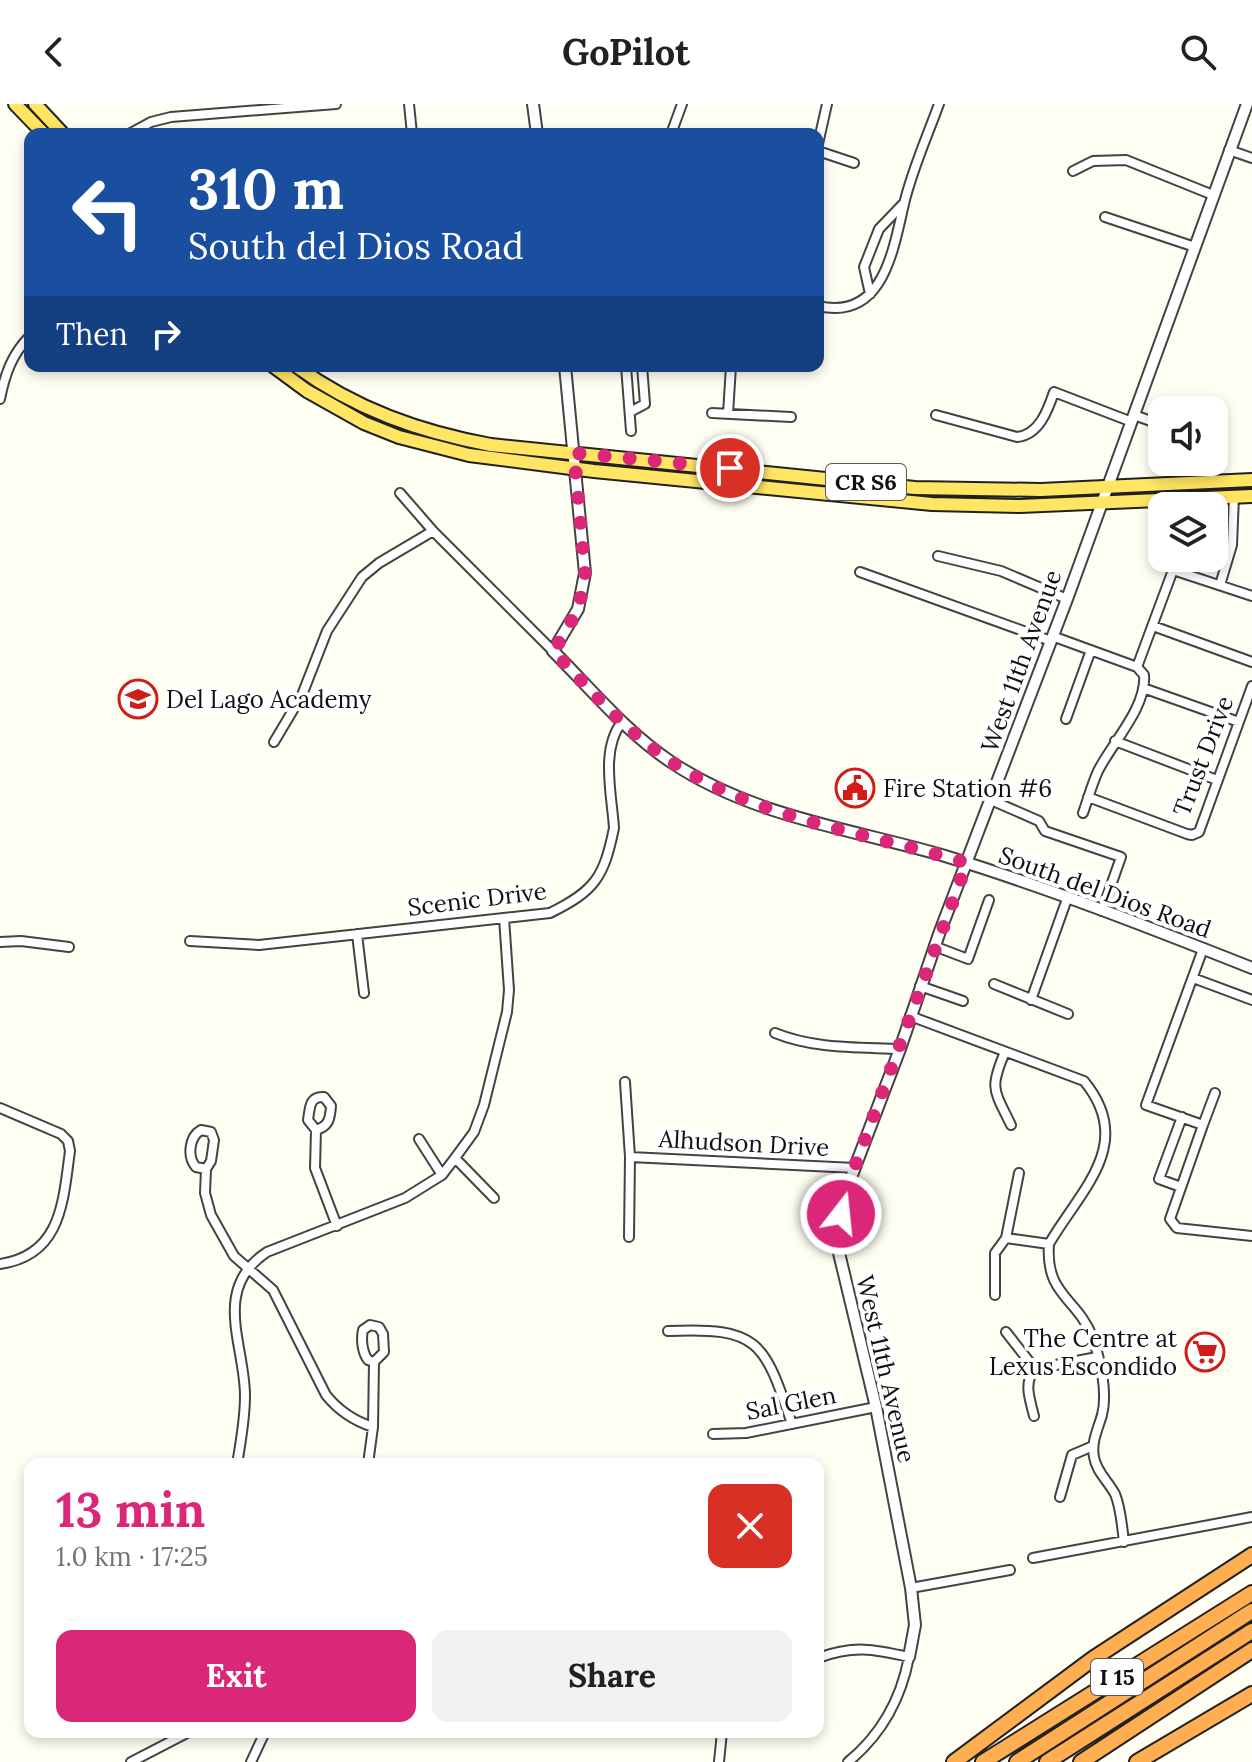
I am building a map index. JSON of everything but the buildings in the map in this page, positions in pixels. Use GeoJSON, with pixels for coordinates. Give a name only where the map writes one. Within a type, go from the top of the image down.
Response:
{"type":"FeatureCollection","features":[{"type":"Feature","properties":{"kind":"highway"},"geometry":{"type":"LineString","coordinates":[[954,1762],[1094,1658],[1252,1555]]}},
{"type":"Feature","properties":{"kind":"highway","name":"I 15"},"geometry":{"type":"LineString","coordinates":[[983,1762],[1252,1593]]}},
{"type":"Feature","properties":{"kind":"highway"},"geometry":{"type":"LineString","coordinates":[[1017,1762],[1252,1611]]}},
{"type":"Feature","properties":{"kind":"highway"},"geometry":{"type":"LineString","coordinates":[[1047,1762],[1252,1631]]}},
{"type":"Feature","properties":{"kind":"highway","name":"I 15"},"geometry":{"type":"LineString","coordinates":[[1081,1762],[1252,1650]]}},
{"type":"Feature","properties":{"kind":"highway"},"geometry":{"type":"LineString","coordinates":[[1137,1762],[1252,1694]]}},
{"type":"Feature","properties":{"kind":"main road"},"geometry":{"type":"LineString","coordinates":[[15,104],[38,128]]}},
{"type":"Feature","properties":{"kind":"main road"},"geometry":{"type":"LineString","coordinates":[[35,104],[57,128]]}},
{"type":"Feature","properties":{"kind":"main road","name":"CR S6"},"geometry":{"type":"LineString","coordinates":[[282,372],[335,408],[399,437],[469,455],[932,504],[1020,506],[1252,496]]}},
{"type":"Feature","properties":{"kind":"main road","name":"CR S6"},"geometry":{"type":"LineString","coordinates":[[306,372],[366,408],[432,433],[491,445],[915,488],[1028,490],[1252,480]]}},
{"type":"Feature","properties":{"kind":"street"},"geometry":{"type":"LineString","coordinates":[[140,128],[171,117],[336,104]]}},
{"type":"Feature","properties":{"kind":"street"},"geometry":{"type":"LineString","coordinates":[[409,104],[411,128]]}},
{"type":"Feature","properties":{"kind":"street"},"geometry":{"type":"LineString","coordinates":[[533,104],[536,128]]}},
{"type":"Feature","properties":{"kind":"street"},"geometry":{"type":"LineString","coordinates":[[673,128],[682,104]]}},
{"type":"Feature","properties":{"kind":"street"},"geometry":{"type":"LineString","coordinates":[[822,128],[827,104]]}},
{"type":"Feature","properties":{"kind":"street"},"geometry":{"type":"LineString","coordinates":[[824,308],[851,308],[880,283],[939,104]]}},
{"type":"Feature","properties":{"kind":"street","name":"West 11th Avenue"},"geometry":{"type":"LineString","coordinates":[[909,1657],[915,1625],[911,1588],[876,1407],[839,1253],[844,1196],[900,1049],[934,946],[1067,599],[1247,104]]}},
{"type":"Feature","properties":{"kind":"street"},"geometry":{"type":"LineString","coordinates":[[1229,150],[1252,158]]}},
{"type":"Feature","properties":{"kind":"street"},"geometry":{"type":"LineString","coordinates":[[824,153],[854,163]]}},
{"type":"Feature","properties":{"kind":"street"},"geometry":{"type":"LineString","coordinates":[[1073,171],[1093,161],[1126,160],[1213,195]]}},
{"type":"Feature","properties":{"kind":"street"},"geometry":{"type":"LineString","coordinates":[[870,294],[864,267],[879,229],[904,203]]}},
{"type":"Feature","properties":{"kind":"street"},"geometry":{"type":"LineString","coordinates":[[1105,217],[1195,247]]}},
{"type":"Feature","properties":{"kind":"street"},"geometry":{"type":"LineString","coordinates":[[0,399],[8,367],[24,342]]}},
{"type":"Feature","properties":{"kind":"street"},"geometry":{"type":"LineString","coordinates":[[553,651],[578,609],[584,587],[566,372]]}},
{"type":"Feature","properties":{"kind":"street"},"geometry":{"type":"LineString","coordinates":[[627,372],[631,431]]}},
{"type":"Feature","properties":{"kind":"street"},"geometry":{"type":"LineString","coordinates":[[630,412],[645,404],[642,372]]}},
{"type":"Feature","properties":{"kind":"street"},"geometry":{"type":"LineString","coordinates":[[728,414],[731,372]]}},
{"type":"Feature","properties":{"kind":"street"},"geometry":{"type":"LineString","coordinates":[[936,415],[1017,437],[1024,436],[1036,428],[1054,392],[1148,422]]}},
{"type":"Feature","properties":{"kind":"street"},"geometry":{"type":"LineString","coordinates":[[712,413],[791,417]]}},
{"type":"Feature","properties":{"kind":"street","name":"South del Dios Road"},"geometry":{"type":"LineString","coordinates":[[400,493],[433,531],[622,722],[671,762],[731,794],[834,829],[967,863],[1252,968]]}},
{"type":"Feature","properties":{"kind":"street"},"geometry":{"type":"LineString","coordinates":[[1220,585],[1232,545],[1234,496]]}},
{"type":"Feature","properties":{"kind":"street"},"geometry":{"type":"LineString","coordinates":[[274,742],[302,695],[327,631],[362,577],[379,563],[433,531]]}},
{"type":"Feature","properties":{"kind":"street"},"geometry":{"type":"LineString","coordinates":[[938,556],[1001,571],[1067,599]]}},
{"type":"Feature","properties":{"kind":"street"},"geometry":{"type":"LineString","coordinates":[[1137,667],[1173,570],[1252,596]]}},
{"type":"Feature","properties":{"kind":"street"},"geometry":{"type":"LineString","coordinates":[[860,572],[1137,667],[1144,675],[1143,688],[1129,723],[1097,773],[1083,813]]}},
{"type":"Feature","properties":{"kind":"street"},"geometry":{"type":"LineString","coordinates":[[1153,626],[1252,662]]}},
{"type":"Feature","properties":{"kind":"street"},"geometry":{"type":"LineString","coordinates":[[1066,719],[1091,650]]}},
{"type":"Feature","properties":{"kind":"street","name":"Trust Drive"},"geometry":{"type":"LineString","coordinates":[[1088,797],[1187,834],[1199,832],[1252,686]]}},
{"type":"Feature","properties":{"kind":"street"},"geometry":{"type":"LineString","coordinates":[[1143,688],[1239,722]]}},
{"type":"Feature","properties":{"kind":"street","name":"Scenic Drive"},"geometry":{"type":"LineString","coordinates":[[190,941],[259,945],[550,913],[576,901],[588,891],[602,871],[614,828],[611,743],[622,722]]}},
{"type":"Feature","properties":{"kind":"street"},"geometry":{"type":"LineString","coordinates":[[1115,741],[1217,780]]}},
{"type":"Feature","properties":{"kind":"street"},"geometry":{"type":"LineString","coordinates":[[991,800],[1039,821],[1045,831],[1121,857],[1102,911]]}},
{"type":"Feature","properties":{"kind":"street"},"geometry":{"type":"LineString","coordinates":[[1031,1000],[1067,899]]}},
{"type":"Feature","properties":{"kind":"street"},"geometry":{"type":"LineString","coordinates":[[934,946],[968,959],[989,900]]}},
{"type":"Feature","properties":{"kind":"street"},"geometry":{"type":"LineString","coordinates":[[238,1458],[245,1393],[233,1310],[241,1280],[267,1252],[405,1198],[442,1175],[474,1132],[484,1105],[507,1012],[509,990],[504,918]]}},
{"type":"Feature","properties":{"kind":"street"},"geometry":{"type":"LineString","coordinates":[[357,934],[364,993]]}},
{"type":"Feature","properties":{"kind":"street"},"geometry":{"type":"LineString","coordinates":[[0,942],[21,941],[69,947]]}},
{"type":"Feature","properties":{"kind":"street"},"geometry":{"type":"LineString","coordinates":[[1203,949],[1146,1105],[1203,1125]]}},
{"type":"Feature","properties":{"kind":"street"},"geometry":{"type":"LineString","coordinates":[[1193,978],[1252,1000]]}},
{"type":"Feature","properties":{"kind":"street"},"geometry":{"type":"LineString","coordinates":[[994,984],[1068,1014]]}},
{"type":"Feature","properties":{"kind":"street"},"geometry":{"type":"LineString","coordinates":[[920,986],[963,1001]]}},
{"type":"Feature","properties":{"kind":"street"},"geometry":{"type":"LineString","coordinates":[[910,1016],[1084,1081],[1097,1097],[1105,1119],[1107,1137],[1097,1170],[1049,1244],[1048,1258],[1054,1285],[1091,1333],[1104,1401],[1093,1446],[1098,1468],[1116,1496],[1124,1542]]}},
{"type":"Feature","properties":{"kind":"street"},"geometry":{"type":"LineString","coordinates":[[775,1033],[817,1046],[900,1049]]}},
{"type":"Feature","properties":{"kind":"street"},"geometry":{"type":"LineString","coordinates":[[1005,1052],[993,1079],[995,1092],[1011,1125]]}},
{"type":"Feature","properties":{"kind":"street"},"geometry":{"type":"LineString","coordinates":[[625,1082],[630,1157],[629,1237]]}},
{"type":"Feature","properties":{"kind":"street"},"geometry":{"type":"LineString","coordinates":[[1215,1093],[1170,1219],[1177,1228],[1252,1236]]}},
{"type":"Feature","properties":{"kind":"street"},"geometry":{"type":"LineString","coordinates":[[0,1108],[61,1134],[68,1141],[70,1151],[61,1214],[52,1232],[38,1249],[18,1261],[0,1264]]}},
{"type":"Feature","properties":{"kind":"street"},"geometry":{"type":"LineString","coordinates":[[1181,1187],[1159,1179],[1182,1117]]}},
{"type":"Feature","properties":{"kind":"street"},"geometry":{"type":"LineString","coordinates":[[206,1169],[196,1167],[190,1157],[193,1138],[201,1130],[211,1132],[214,1140],[211,1161],[206,1169],[205,1193],[211,1215],[234,1256],[273,1290],[326,1395],[347,1414],[373,1427]]}},
{"type":"Feature","properties":{"kind":"street"},"geometry":{"type":"LineString","coordinates":[[316,1130],[315,1168],[337,1226]]}},
{"type":"Feature","properties":{"kind":"street"},"geometry":{"type":"LineString","coordinates":[[419,1139],[442,1175]]}},
{"type":"Feature","properties":{"kind":"street","name":"Alhudson Drive"},"geometry":{"type":"LineString","coordinates":[[630,1157],[855,1168]]}},
{"type":"Feature","properties":{"kind":"street"},"geometry":{"type":"LineString","coordinates":[[455,1158],[494,1198]]}},
{"type":"Feature","properties":{"kind":"street"},"geometry":{"type":"LineString","coordinates":[[995,1295],[995,1253],[1006,1238],[1019,1173]]}},
{"type":"Feature","properties":{"kind":"street"},"geometry":{"type":"LineString","coordinates":[[1006,1238],[1049,1244]]}},
{"type":"Feature","properties":{"kind":"street"},"geometry":{"type":"LineString","coordinates":[[668,1331],[727,1331],[752,1343],[771,1366],[792,1424]]}},
{"type":"Feature","properties":{"kind":"street"},"geometry":{"type":"LineString","coordinates":[[1006,1332],[1035,1369]]}},
{"type":"Feature","properties":{"kind":"street"},"geometry":{"type":"LineString","coordinates":[[1034,1416],[1027,1388],[1029,1376],[1035,1369],[1097,1357]]}},
{"type":"Feature","properties":{"kind":"street"},"geometry":{"type":"LineString","coordinates":[[369,1458],[373,1427],[374,1362]]}},
{"type":"Feature","properties":{"kind":"street","name":"Sal Glen"},"geometry":{"type":"LineString","coordinates":[[713,1434],[746,1433],[876,1407]]}},
{"type":"Feature","properties":{"kind":"street"},"geometry":{"type":"LineString","coordinates":[[1060,1497],[1072,1455],[1093,1446]]}},
{"type":"Feature","properties":{"kind":"street"},"geometry":{"type":"LineString","coordinates":[[1033,1558],[1252,1517]]}},
{"type":"Feature","properties":{"kind":"street"},"geometry":{"type":"LineString","coordinates":[[911,1588],[1010,1570]]}},
{"type":"Feature","properties":{"kind":"street"},"geometry":{"type":"LineString","coordinates":[[824,1656],[861,1648],[909,1657],[905,1678],[886,1720],[848,1762]]}},
{"type":"Feature","properties":{"kind":"street"},"geometry":{"type":"LineString","coordinates":[[131,1762],[177,1738]]}},
{"type":"Feature","properties":{"kind":"street"},"geometry":{"type":"LineString","coordinates":[[251,1762],[262,1738]]}},
{"type":"Feature","properties":{"kind":"street"},"geometry":{"type":"LineString","coordinates":[[719,1762],[721,1738]]}},
{"type":"Feature","properties":{"kind":"place","name":"Del Lago Academy"},"geometry":{"type":"Point","coordinates":[138,699]}},
{"type":"Feature","properties":{"kind":"place","name":"Fire Station #6"},"geometry":{"type":"Point","coordinates":[855,788]}},
{"type":"Feature","properties":{"kind":"place","name":"The Centre at Lexus Escondido"},"geometry":{"type":"Point","coordinates":[1205,1352]}},
{"type":"Feature","properties":{"kind":"route"},"geometry":{"type":"LineString","coordinates":[[730,468],[590,457],[574,453],[584,587],[578,609],[553,651],[642,741],[700,780],[731,794],[834,829],[967,863],[844,1196],[841,1214]]}}]}
